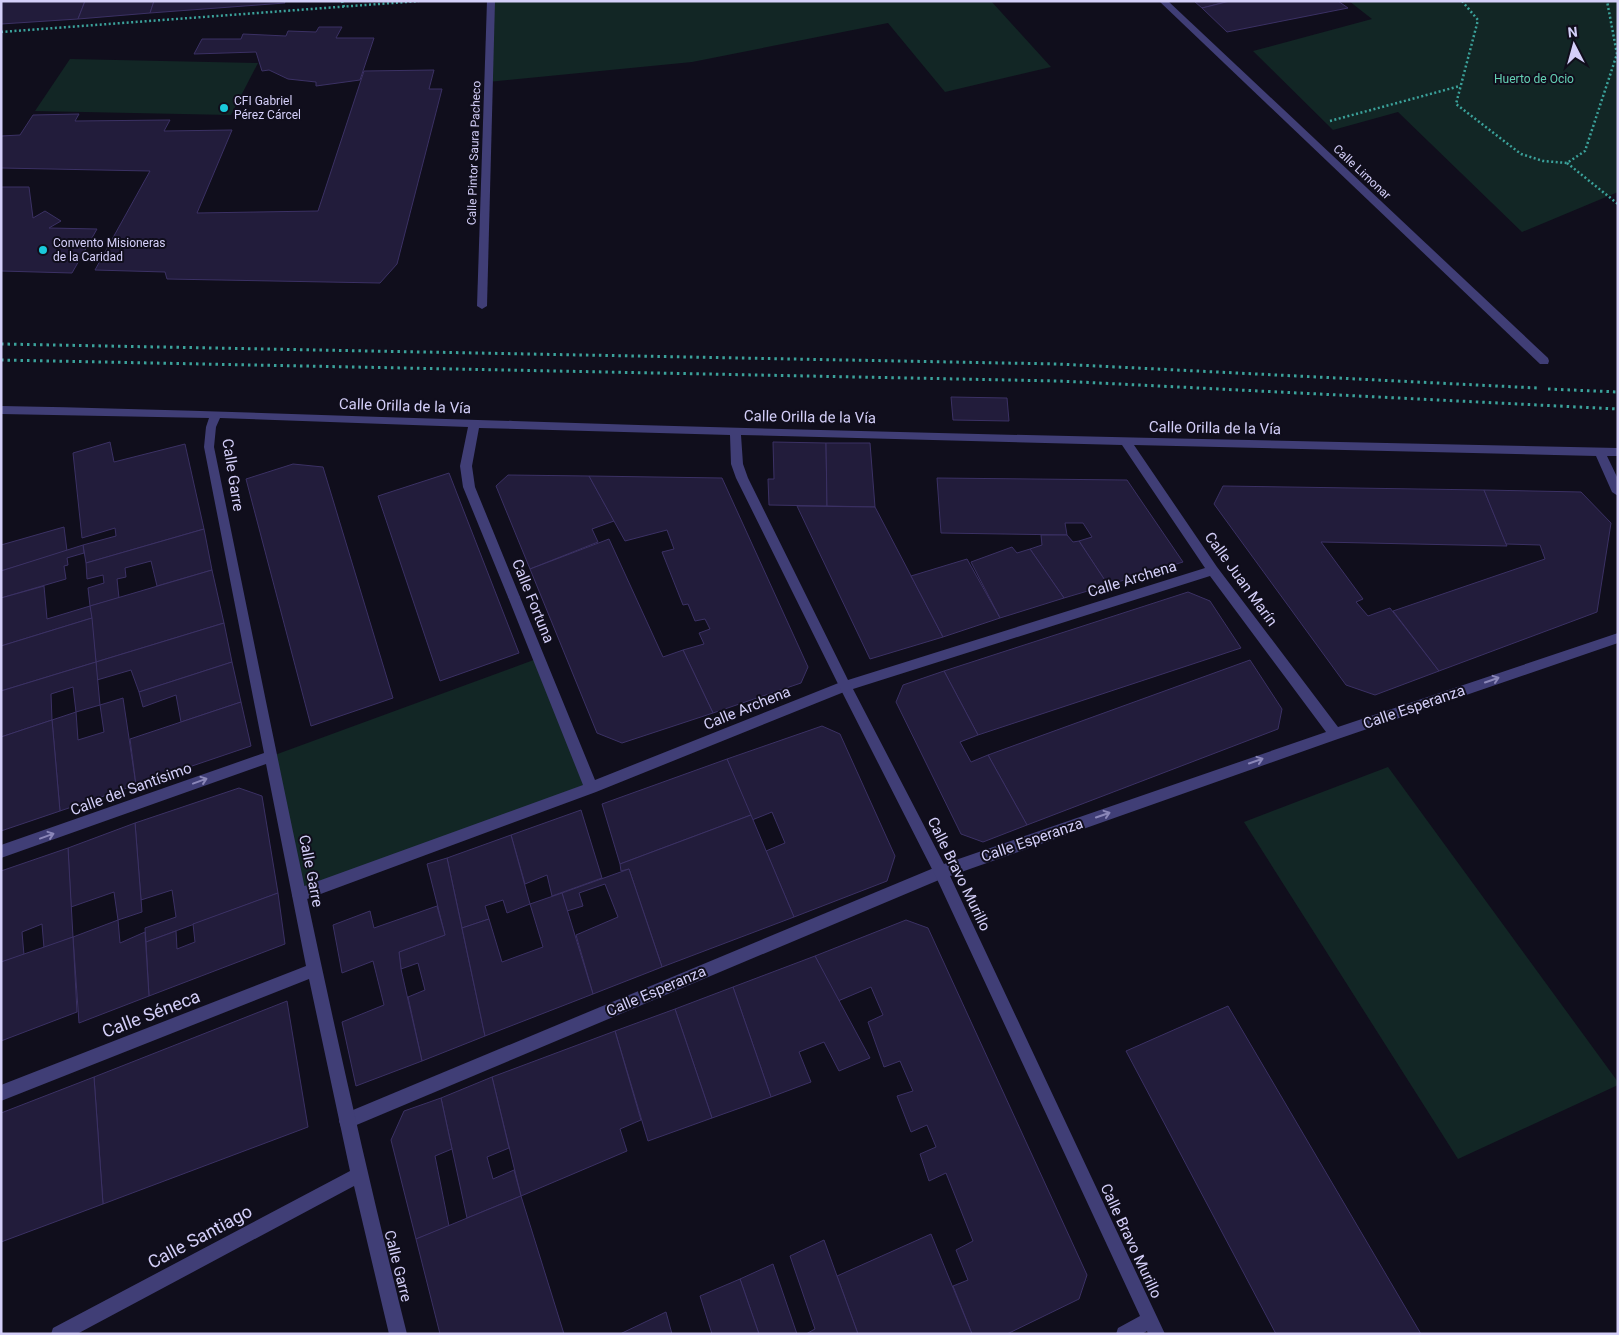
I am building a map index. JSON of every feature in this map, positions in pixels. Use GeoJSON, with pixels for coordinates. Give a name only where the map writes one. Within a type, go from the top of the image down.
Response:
{"type":"FeatureCollection","features":[{"type":"Feature","properties":{"kind":"street","name":"Calle Pintor Saura Pacheco"},"geometry":{"type":"LineString","coordinates":[[482,306],[491,1]]}},
{"type":"Feature","properties":{"kind":"street","name":"Calle Limonar"},"geometry":{"type":"LineString","coordinates":[[1163,1],[1544,361]]}},
{"type":"Feature","properties":{"kind":"street","name":"Calle Orilla de la Vía"},"geometry":{"type":"LineString","coordinates":[[1,410],[216,414],[474,424],[1125,441],[1618,452]]}},
{"type":"Feature","properties":{"kind":"street","name":"Calle Garre"},"geometry":{"type":"LineString","coordinates":[[216,414],[211,427],[209,447],[314,970],[359,1175],[398,1334]]}},
{"type":"Feature","properties":{"kind":"street","name":"Calle Fortuna"},"geometry":{"type":"LineString","coordinates":[[474,424],[466,466],[469,487],[591,788]]}},
{"type":"Feature","properties":{"kind":"street","name":"Calle Bravo Murillo"},"geometry":{"type":"LineString","coordinates":[[735,430],[738,464],[742,478],[845,686],[941,872],[1153,1327]]}},
{"type":"Feature","properties":{"kind":"street","name":"Calle Juan Marín"},"geometry":{"type":"LineString","coordinates":[[1125,441],[1214,570],[1335,734]]}},
{"type":"Feature","properties":{"kind":"street"},"geometry":{"type":"LineString","coordinates":[[1600,452],[1618,492]]}},
{"type":"Feature","properties":{"kind":"street","name":"Calle Archena"},"geometry":{"type":"LineString","coordinates":[[299,894],[591,788],[845,686],[1214,570]]}},
{"type":"Feature","properties":{"kind":"street","name":"Calle Esperanza"},"geometry":{"type":"LineString","coordinates":[[347,1121],[941,872],[1335,734],[1618,638]]}},
{"type":"Feature","properties":{"kind":"street","name":"Calle del Santísimo"},"geometry":{"type":"LineString","coordinates":[[1,852],[272,756]]}},
{"type":"Feature","properties":{"kind":"street","name":"Calle Séneca"},"geometry":{"type":"LineString","coordinates":[[1,1093],[314,970]]}},
{"type":"Feature","properties":{"kind":"street","name":"Calle Santiago"},"geometry":{"type":"LineString","coordinates":[[59,1334],[359,1175]]}},
{"type":"Feature","properties":{"kind":"street"},"geometry":{"type":"LineString","coordinates":[[1124,1334],[1153,1327]]}},
{"type":"Feature","properties":{"kind":"path"},"geometry":{"type":"LineString","coordinates":[[342,1],[344,7]]}},
{"type":"Feature","properties":{"kind":"path"},"geometry":{"type":"LineString","coordinates":[[1,32],[419,1]]}},
{"type":"Feature","properties":{"kind":"path"},"geometry":{"type":"LineString","coordinates":[[1462,1],[1478,20],[1456,104],[1521,154],[1543,161],[1566,163],[1618,204]]}},
{"type":"Feature","properties":{"kind":"path"},"geometry":{"type":"LineString","coordinates":[[1566,163],[1585,152],[1617,54],[1607,1]]}},
{"type":"Feature","properties":{"kind":"path"},"geometry":{"type":"LineString","coordinates":[[1299,130],[1460,86]]}},
{"type":"Feature","properties":{"kind":"path"},"geometry":{"type":"LineString","coordinates":[[1,344],[1057,364],[1618,392]]}},
{"type":"Feature","properties":{"kind":"path"},"geometry":{"type":"LineString","coordinates":[[1,360],[1059,381],[1618,409]]}},
{"type":"Feature","properties":{"kind":"green space"},"geometry":{"type":"Polygon","coordinates":[[[491,1],[991,1],[1051,67],[945,92],[888,23],[692,62],[488,82],[491,1]]]}},
{"type":"Feature","properties":{"kind":"green space","name":"Huerto de Ocio"},"geometry":{"type":"Polygon","coordinates":[[[1349,1],[1618,1],[1618,192],[1522,232],[1398,112],[1333,130],[1253,51],[1372,19],[1349,1]]]}},
{"type":"Feature","properties":{"kind":"green space"},"geometry":{"type":"Polygon","coordinates":[[[70,59],[258,63],[231,115],[35,111],[70,59]]]}},
{"type":"Feature","properties":{"kind":"green space"},"geometry":{"type":"Polygon","coordinates":[[[539,658],[591,788],[299,895],[272,756],[539,658]]]}},
{"type":"Feature","properties":{"kind":"green space"},"geometry":{"type":"Polygon","coordinates":[[[1388,767],[1618,1082],[1618,1085],[1458,1159],[1244,822],[1388,767]]]}},
{"type":"Feature","properties":{"kind":"building"},"geometry":{"type":"Polygon","coordinates":[[[1,1],[85,1],[78,19],[1,24],[1,1]]]}},
{"type":"Feature","properties":{"kind":"building"},"geometry":{"type":"Polygon","coordinates":[[[85,1],[154,1],[150,13],[78,19],[85,1]]]}},
{"type":"Feature","properties":{"kind":"building"},"geometry":{"type":"Polygon","coordinates":[[[154,1],[284,1],[285,3],[150,13],[154,1]]]}},
{"type":"Feature","properties":{"kind":"building"},"geometry":{"type":"Polygon","coordinates":[[[1194,1],[1230,1],[1202,8],[1194,1]]]}},
{"type":"Feature","properties":{"kind":"building"},"geometry":{"type":"Polygon","coordinates":[[[1230,1],[1338,1],[1348,8],[1227,32],[1202,8],[1230,1]]]}},
{"type":"Feature","properties":{"kind":"building"},"geometry":{"type":"Polygon","coordinates":[[[319,27],[342,27],[336,38],[374,38],[360,80],[316,86],[316,82],[288,79],[269,70],[262,71],[256,52],[194,54],[202,39],[241,39],[243,34],[286,36],[288,31],[316,32],[319,27]]]}},
{"type":"Feature","properties":{"kind":"building"},"geometry":{"type":"Polygon","coordinates":[[[434,70],[429,89],[442,89],[397,264],[380,283],[167,279],[165,272],[95,270],[150,171],[1,168],[1,136],[20,135],[33,115],[79,114],[75,121],[170,120],[164,131],[232,130],[197,213],[318,211],[364,71],[434,70]]]}},
{"type":"Feature","properties":{"kind":"building","name":"Convento Misioneras de la Caridad"},"geometry":{"type":"Polygon","coordinates":[[[1,187],[29,187],[33,218],[45,211],[61,221],[49,228],[97,229],[72,273],[1,271],[1,187]]]}},
{"type":"Feature","properties":{"kind":"building"},"geometry":{"type":"Polygon","coordinates":[[[951,397],[1007,398],[1009,421],[953,420],[951,397]]]}},
{"type":"Feature","properties":{"kind":"building"},"geometry":{"type":"Polygon","coordinates":[[[110,442],[114,462],[185,444],[204,529],[86,563],[83,545],[116,536],[115,528],[82,538],[73,453],[110,442]]]}},
{"type":"Feature","properties":{"kind":"building"},"geometry":{"type":"Polygon","coordinates":[[[773,442],[826,443],[827,506],[769,505],[768,479],[774,479],[773,442]]]}},
{"type":"Feature","properties":{"kind":"building"},"geometry":{"type":"Polygon","coordinates":[[[826,443],[870,443],[875,507],[827,506],[826,443]]]}},
{"type":"Feature","properties":{"kind":"building"},"geometry":{"type":"Polygon","coordinates":[[[293,464],[323,467],[393,698],[311,726],[246,479],[293,464]]]}},
{"type":"Feature","properties":{"kind":"building"},"geometry":{"type":"Polygon","coordinates":[[[449,473],[519,653],[440,681],[378,496],[449,473]]]}},
{"type":"Feature","properties":{"kind":"building"},"geometry":{"type":"Polygon","coordinates":[[[508,475],[589,476],[614,521],[592,529],[598,542],[530,569],[496,486],[508,475]]]}},
{"type":"Feature","properties":{"kind":"building"},"geometry":{"type":"Polygon","coordinates":[[[589,476],[722,478],[808,667],[801,683],[713,713],[683,650],[704,644],[699,633],[710,629],[705,619],[695,621],[688,604],[683,605],[662,552],[674,549],[667,530],[625,541],[589,476]]]}},
{"type":"Feature","properties":{"kind":"building"},"geometry":{"type":"Polygon","coordinates":[[[937,478],[1127,480],[1183,562],[1108,585],[1079,541],[1092,537],[1083,523],[1065,523],[1067,535],[941,533],[937,478]]]}},
{"type":"Feature","properties":{"kind":"building"},"geometry":{"type":"Polygon","coordinates":[[[1223,486],[1484,490],[1507,546],[1321,542],[1363,599],[1356,602],[1368,616],[1390,608],[1439,671],[1375,695],[1346,685],[1214,504],[1223,486]]]}},
{"type":"Feature","properties":{"kind":"building"},"geometry":{"type":"Polygon","coordinates":[[[1484,490],[1581,492],[1611,523],[1597,612],[1439,671],[1393,611],[1545,559],[1540,545],[1506,544],[1484,490]]]}},
{"type":"Feature","properties":{"kind":"building"},"geometry":{"type":"Polygon","coordinates":[[[797,506],[875,507],[943,637],[870,659],[797,506]]]}},
{"type":"Feature","properties":{"kind":"building"},"geometry":{"type":"Polygon","coordinates":[[[64,527],[67,551],[1,571],[1,545],[64,527]]]}},
{"type":"Feature","properties":{"kind":"building"},"geometry":{"type":"Polygon","coordinates":[[[204,529],[212,570],[157,586],[151,561],[125,568],[126,577],[117,579],[119,598],[90,606],[88,588],[104,583],[103,575],[87,579],[86,563],[204,529]]]}},
{"type":"Feature","properties":{"kind":"building"},"geometry":{"type":"Polygon","coordinates":[[[1041,535],[1067,535],[1073,542],[1079,541],[1108,585],[1064,598],[1030,549],[1042,545],[1041,535]]]}},
{"type":"Feature","properties":{"kind":"building"},"geometry":{"type":"Polygon","coordinates":[[[609,539],[663,657],[683,650],[713,713],[622,743],[597,733],[530,569],[609,539]]]}},
{"type":"Feature","properties":{"kind":"building"},"geometry":{"type":"Polygon","coordinates":[[[83,545],[84,553],[67,558],[68,565],[64,566],[66,579],[1,598],[1,571],[83,545]]]}},
{"type":"Feature","properties":{"kind":"building"},"geometry":{"type":"Polygon","coordinates":[[[1012,547],[1017,553],[1030,549],[1064,598],[1000,618],[971,562],[1012,547]]]}},
{"type":"Feature","properties":{"kind":"building"},"geometry":{"type":"Polygon","coordinates":[[[967,559],[1000,618],[943,637],[911,576],[967,559]]]}},
{"type":"Feature","properties":{"kind":"building"},"geometry":{"type":"Polygon","coordinates":[[[212,570],[224,623],[96,662],[90,606],[212,570]]]}},
{"type":"Feature","properties":{"kind":"building"},"geometry":{"type":"Polygon","coordinates":[[[44,586],[47,619],[90,606],[92,618],[1,646],[1,598],[44,586]]]}},
{"type":"Feature","properties":{"kind":"building"},"geometry":{"type":"Polygon","coordinates":[[[1188,592],[1210,601],[1241,648],[978,735],[944,671],[1188,592]]]}},
{"type":"Feature","properties":{"kind":"building"},"geometry":{"type":"Polygon","coordinates":[[[92,618],[96,662],[1,691],[1,646],[92,618]]]}},
{"type":"Feature","properties":{"kind":"building"},"geometry":{"type":"Polygon","coordinates":[[[224,623],[232,662],[139,692],[131,670],[97,680],[96,662],[224,623]]]}},
{"type":"Feature","properties":{"kind":"building"},"geometry":{"type":"Polygon","coordinates":[[[1250,660],[1282,709],[1278,729],[1027,825],[988,755],[1250,660]]]}},
{"type":"Feature","properties":{"kind":"building"},"geometry":{"type":"Polygon","coordinates":[[[96,662],[100,705],[76,712],[73,687],[51,694],[52,720],[1,737],[1,691],[96,662]]]}},
{"type":"Feature","properties":{"kind":"building"},"geometry":{"type":"Polygon","coordinates":[[[232,662],[241,702],[181,722],[176,695],[143,707],[139,692],[232,662]]]}},
{"type":"Feature","properties":{"kind":"building"},"geometry":{"type":"Polygon","coordinates":[[[944,671],[978,735],[960,742],[971,762],[988,755],[1027,825],[983,842],[961,834],[896,702],[903,685],[944,671]]]}},
{"type":"Feature","properties":{"kind":"building"},"geometry":{"type":"Polygon","coordinates":[[[123,698],[136,785],[60,811],[52,720],[76,712],[78,740],[104,732],[100,705],[123,698]]]}},
{"type":"Feature","properties":{"kind":"building"},"geometry":{"type":"Polygon","coordinates":[[[241,702],[251,746],[136,785],[130,739],[241,702]]]}},
{"type":"Feature","properties":{"kind":"building"},"geometry":{"type":"Polygon","coordinates":[[[52,720],[60,811],[1,831],[1,737],[52,720]]]}},
{"type":"Feature","properties":{"kind":"building"},"geometry":{"type":"Polygon","coordinates":[[[822,726],[840,734],[895,856],[887,881],[794,917],[766,851],[785,843],[772,812],[752,820],[727,759],[822,726]]]}},
{"type":"Feature","properties":{"kind":"building"},"geometry":{"type":"Polygon","coordinates":[[[727,759],[751,815],[620,864],[602,804],[727,759]]]}},
{"type":"Feature","properties":{"kind":"building"},"geometry":{"type":"Polygon","coordinates":[[[239,788],[262,796],[278,893],[146,942],[145,928],[176,917],[172,890],[141,900],[135,823],[239,788]]]}},
{"type":"Feature","properties":{"kind":"building"},"geometry":{"type":"Polygon","coordinates":[[[581,810],[602,878],[552,896],[547,875],[525,884],[511,835],[581,810]]]}},
{"type":"Feature","properties":{"kind":"building"},"geometry":{"type":"Polygon","coordinates":[[[751,815],[794,917],[662,967],[629,869],[621,871],[620,864],[751,815]]]}},
{"type":"Feature","properties":{"kind":"building"},"geometry":{"type":"Polygon","coordinates":[[[135,823],[142,912],[118,920],[114,892],[71,907],[68,848],[135,823]]]}},
{"type":"Feature","properties":{"kind":"building"},"geometry":{"type":"Polygon","coordinates":[[[511,835],[530,904],[507,913],[503,900],[485,906],[489,919],[462,928],[447,858],[511,835]]]}},
{"type":"Feature","properties":{"kind":"building"},"geometry":{"type":"Polygon","coordinates":[[[68,848],[73,937],[44,948],[42,924],[22,932],[24,955],[1,962],[1,871],[68,848]]]}},
{"type":"Feature","properties":{"kind":"building"},"geometry":{"type":"Polygon","coordinates":[[[447,858],[485,1036],[422,1061],[408,997],[425,990],[418,963],[401,969],[399,952],[445,935],[427,864],[447,858]]]}},
{"type":"Feature","properties":{"kind":"building"},"geometry":{"type":"Polygon","coordinates":[[[629,869],[662,967],[593,994],[576,935],[618,917],[605,884],[579,893],[583,906],[567,911],[562,893],[629,869]]]}},
{"type":"Feature","properties":{"kind":"building"},"geometry":{"type":"Polygon","coordinates":[[[278,893],[285,944],[149,996],[146,942],[176,931],[177,949],[195,942],[193,924],[278,893]]]}},
{"type":"Feature","properties":{"kind":"building"},"geometry":{"type":"Polygon","coordinates":[[[562,893],[593,994],[485,1036],[462,928],[489,919],[502,962],[543,947],[530,904],[562,893]]]}},
{"type":"Feature","properties":{"kind":"building"},"geometry":{"type":"Polygon","coordinates":[[[437,906],[445,935],[399,952],[401,969],[422,1061],[356,1086],[342,1022],[384,1005],[373,961],[342,973],[333,925],[370,911],[374,928],[437,906]]]}},
{"type":"Feature","properties":{"kind":"building"},"geometry":{"type":"Polygon","coordinates":[[[118,920],[120,943],[145,932],[149,996],[79,1023],[73,937],[118,920]]]}},
{"type":"Feature","properties":{"kind":"building"},"geometry":{"type":"Polygon","coordinates":[[[906,920],[928,928],[1087,1275],[1079,1299],[1007,1334],[972,1334],[953,1286],[968,1280],[956,1250],[973,1241],[946,1173],[929,1181],[920,1154],[936,1147],[927,1125],[911,1132],[897,1096],[913,1091],[900,1061],[884,1067],[868,1022],[883,1015],[871,987],[838,1001],[815,956],[906,920]]]}},
{"type":"Feature","properties":{"kind":"building"},"geometry":{"type":"Polygon","coordinates":[[[73,937],[77,1012],[1,1041],[1,962],[73,937]]]}},
{"type":"Feature","properties":{"kind":"building"},"geometry":{"type":"Polygon","coordinates":[[[815,956],[870,1058],[839,1071],[824,1042],[799,1052],[811,1082],[771,1097],[733,987],[815,956]]]}},
{"type":"Feature","properties":{"kind":"building"},"geometry":{"type":"Polygon","coordinates":[[[733,987],[771,1097],[712,1118],[675,1009],[733,987]]]}},
{"type":"Feature","properties":{"kind":"building"},"geometry":{"type":"Polygon","coordinates":[[[287,1001],[308,1127],[103,1204],[94,1077],[287,1001]]]}},
{"type":"Feature","properties":{"kind":"building"},"geometry":{"type":"Polygon","coordinates":[[[1228,1006],[1421,1334],[1276,1334],[1126,1051],[1228,1006]]]}},
{"type":"Feature","properties":{"kind":"building"},"geometry":{"type":"Polygon","coordinates":[[[675,1009],[712,1118],[648,1141],[615,1031],[675,1009]]]}},
{"type":"Feature","properties":{"kind":"building"},"geometry":{"type":"Polygon","coordinates":[[[615,1031],[641,1120],[620,1129],[627,1151],[521,1196],[492,1077],[615,1031]]]}},
{"type":"Feature","properties":{"kind":"building"},"geometry":{"type":"Polygon","coordinates":[[[94,1077],[103,1204],[1,1242],[1,1113],[94,1077]]]}},
{"type":"Feature","properties":{"kind":"building"},"geometry":{"type":"Polygon","coordinates":[[[492,1077],[509,1148],[487,1157],[493,1179],[514,1170],[521,1196],[467,1218],[441,1098],[492,1077]]]}},
{"type":"Feature","properties":{"kind":"building"},"geometry":{"type":"Polygon","coordinates":[[[441,1098],[452,1149],[435,1156],[449,1226],[416,1239],[391,1140],[404,1111],[441,1098]]]}},
{"type":"Feature","properties":{"kind":"building"},"geometry":{"type":"Polygon","coordinates":[[[521,1196],[564,1334],[440,1334],[416,1239],[521,1196]]]}},
{"type":"Feature","properties":{"kind":"building"},"geometry":{"type":"Polygon","coordinates":[[[931,1234],[972,1334],[858,1334],[837,1276],[931,1234]]]}},
{"type":"Feature","properties":{"kind":"building"},"geometry":{"type":"Polygon","coordinates":[[[824,1240],[858,1334],[806,1334],[815,1329],[790,1256],[824,1240]]]}},
{"type":"Feature","properties":{"kind":"building"},"geometry":{"type":"Polygon","coordinates":[[[773,1264],[797,1334],[759,1334],[740,1279],[773,1264]]]}},
{"type":"Feature","properties":{"kind":"building"},"geometry":{"type":"Polygon","coordinates":[[[740,1279],[759,1334],[712,1334],[700,1296],[740,1279]]]}},
{"type":"Feature","properties":{"kind":"building"},"geometry":{"type":"Polygon","coordinates":[[[666,1312],[672,1334],[620,1334],[666,1312]]]}},
{"type":"Feature","properties":{"kind":"place","name":"CFI Gabriel Pérez Cárcel"},"geometry":{"type":"Point","coordinates":[224,108]}},
{"type":"Feature","properties":{"kind":"place","name":"Convento Misioneras de la Caridad"},"geometry":{"type":"Point","coordinates":[43,250]}}]}
